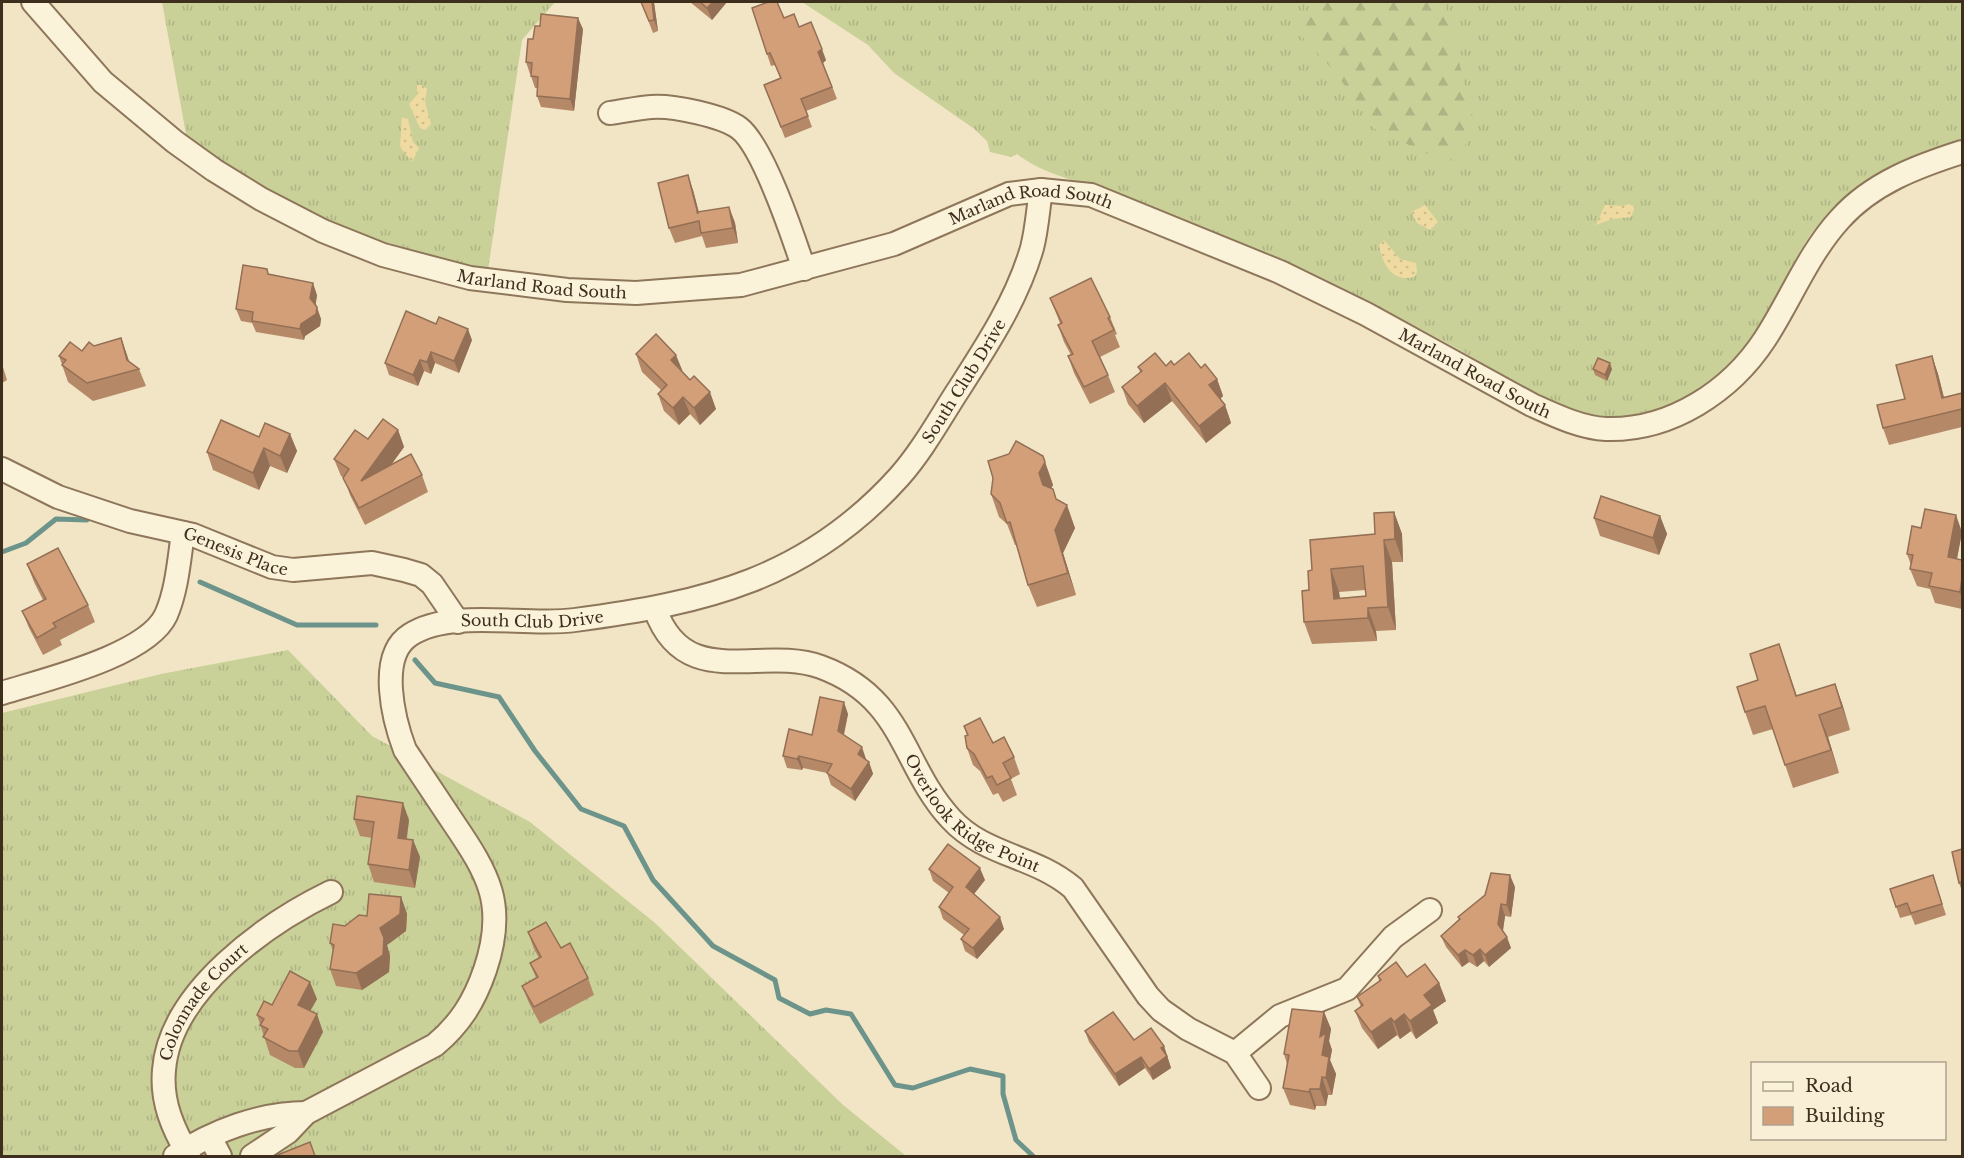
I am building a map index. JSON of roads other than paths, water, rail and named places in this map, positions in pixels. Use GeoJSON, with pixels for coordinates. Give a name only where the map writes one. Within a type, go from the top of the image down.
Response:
{"type":"FeatureCollection","features":[{"type":"Feature","properties":{"kind":"street","name":"Marland Road South"},"geometry":{"type":"LineString","coordinates":[[33,2],[103,82],[176,142],[261,199],[323,231],[383,255],[470,278],[567,290],[636,293],[741,285],[894,244],[1009,194],[1041,190],[1091,195],[1280,272],[1366,314],[1560,418],[1605,429],[1662,420],[1706,400],[1729,383],[1766,338],[1806,264],[1840,218],[1857,202],[1899,176],[1962,152]]}},
{"type":"Feature","properties":{"kind":"street"},"geometry":{"type":"LineString","coordinates":[[610,113],[653,106],[696,113],[728,122],[741,129],[759,155],[804,269]]}},
{"type":"Feature","properties":{"kind":"street","name":"South Club Drive"},"geometry":{"type":"LineString","coordinates":[[252,1156],[288,1132],[306,1113],[435,1045],[452,1031],[466,1014],[489,957],[495,912],[488,877],[405,750],[391,700],[394,658],[408,636],[435,625],[458,622],[559,623],[655,609],[725,592],[760,579],[841,530],[901,474],[976,363],[1016,292],[1032,246],[1041,190]]}},
{"type":"Feature","properties":{"kind":"street","name":"Genesis Place"},"geometry":{"type":"LineString","coordinates":[[2,469],[58,497],[130,521],[214,542],[272,567],[292,570],[372,563],[421,575],[432,584],[458,622]]}},
{"type":"Feature","properties":{"kind":"street"},"geometry":{"type":"LineString","coordinates":[[2,693],[98,662],[146,639],[160,626],[166,615],[172,597],[183,533]]}},
{"type":"Feature","properties":{"kind":"street","name":"Overlook Ridge Point"},"geometry":{"type":"LineString","coordinates":[[655,609],[662,630],[673,643],[690,652],[708,659],[738,664],[773,660],[805,663],[837,674],[869,696],[901,734],[940,805],[952,820],[981,842],[1057,874],[1073,888],[1136,981],[1161,1010],[1188,1029],[1235,1053],[1259,1088]]}},
{"type":"Feature","properties":{"kind":"street","name":"Colonnade Court"},"geometry":{"type":"LineString","coordinates":[[183,1154],[168,1115],[164,1071],[169,1047],[184,1015],[206,985],[244,947],[301,906],[331,892]]}},
{"type":"Feature","properties":{"kind":"street"},"geometry":{"type":"LineString","coordinates":[[1235,1053],[1280,1016],[1347,989],[1393,937],[1430,910]]}},
{"type":"Feature","properties":{"kind":"street","name":"South Club Drive"},"geometry":{"type":"LineString","coordinates":[[183,1154],[215,1147],[232,1127],[280,1113],[306,1113]]}},
{"type":"Feature","properties":{"kind":"waterway"},"geometry":{"type":"LineString","coordinates":[[2,552],[26,543],[56,519],[87,520]]}},
{"type":"Feature","properties":{"kind":"waterway"},"geometry":{"type":"LineString","coordinates":[[200,582],[297,625],[376,625]]}},
{"type":"Feature","properties":{"kind":"waterway"},"geometry":{"type":"LineString","coordinates":[[415,660],[435,683],[499,697],[535,751],[581,809],[624,826],[653,880],[713,946],[775,980],[779,998],[810,1014],[826,1010],[851,1014],[895,1085],[913,1088],[970,1069],[1003,1076],[1003,1094],[1016,1140],[1033,1156]]}}]}
